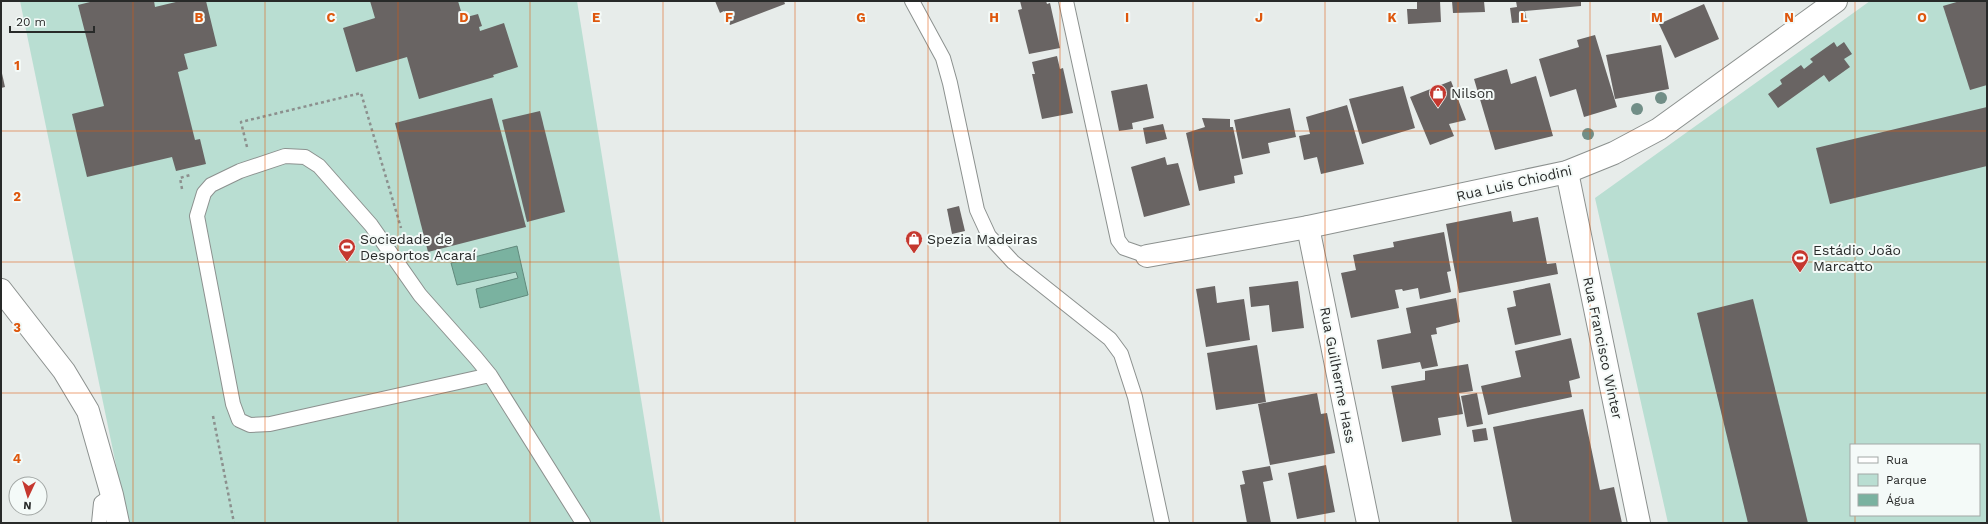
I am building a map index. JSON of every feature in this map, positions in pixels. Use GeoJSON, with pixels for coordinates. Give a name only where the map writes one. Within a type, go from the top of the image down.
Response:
{"type":"FeatureCollection","features":[{"type":"Feature","properties":{"kind":"street","name":"Rua Luis Chiodini"},"geometry":{"type":"LineString","coordinates":[[1147,256],[1308,227],[1567,172],[1614,153],[1659,129],[1836,1]]}},
{"type":"Feature","properties":{"kind":"street","name":"Rua Francisco Winter"},"geometry":{"type":"LineString","coordinates":[[1567,172],[1639,523]]}},
{"type":"Feature","properties":{"kind":"street","name":"Rua Guilherme Hass"},"geometry":{"type":"LineString","coordinates":[[1308,227],[1368,523]]}},
{"type":"Feature","properties":{"kind":"street"},"geometry":{"type":"LineString","coordinates":[[1,290],[64,371],[88,411],[112,495],[118,523]]}},
{"type":"Feature","properties":{"kind":"lane"},"geometry":{"type":"LineString","coordinates":[[912,1],[942,58],[950,83],[977,210],[989,236],[1013,262],[1110,339],[1121,354],[1135,397],[1162,523]]}},
{"type":"Feature","properties":{"kind":"lane"},"geometry":{"type":"LineString","coordinates":[[1066,1],[1118,240],[1124,248],[1147,256]]}},
{"type":"Feature","properties":{"kind":"lane"},"geometry":{"type":"LineString","coordinates":[[490,375],[270,424],[250,425],[239,420],[233,404],[197,216],[204,193],[211,185],[240,171],[285,156],[304,157],[319,166],[371,225],[420,295],[490,375],[583,523]]}},
{"type":"Feature","properties":{"kind":"lane"},"geometry":{"type":"LineString","coordinates":[[98,523],[101,503],[112,495]]}},
{"type":"Feature","properties":{"kind":"path"},"geometry":{"type":"LineString","coordinates":[[248,152],[241,122],[361,93],[403,235]]}},
{"type":"Feature","properties":{"kind":"path"},"geometry":{"type":"LineString","coordinates":[[182,191],[180,178],[194,174]]}},
{"type":"Feature","properties":{"kind":"path"},"geometry":{"type":"LineString","coordinates":[[212,410],[234,523]]}},
{"type":"Feature","properties":{"kind":"green space","name":"Sociedade de Desportos Acaraí"},"geometry":{"type":"Polygon","coordinates":[[[20,1],[577,1],[661,523],[128,523],[20,1]]]}},
{"type":"Feature","properties":{"kind":"green space","name":"Estádio João Marcatto"},"geometry":{"type":"Polygon","coordinates":[[[1870,1],[1987,1],[1987,523],[1668,523],[1595,198],[1870,1]]]}},
{"type":"Feature","properties":{"kind":"water"},"geometry":{"type":"Polygon","coordinates":[[[517,246],[528,295],[480,308],[476,289],[518,278],[516,272],[457,285],[451,263],[517,246]]]}},
{"type":"Feature","properties":{"kind":"building"},"geometry":{"type":"Polygon","coordinates":[[[94,1],[154,1],[155,7],[180,1],[206,1],[217,46],[184,54],[188,69],[178,72],[195,140],[200,139],[206,164],[176,171],[172,157],[87,177],[72,114],[104,106],[78,5],[94,1]]]}},
{"type":"Feature","properties":{"kind":"building"},"geometry":{"type":"Polygon","coordinates":[[[370,1],[458,1],[463,18],[478,14],[482,26],[479,27],[480,31],[504,23],[518,67],[493,75],[494,77],[419,99],[407,57],[356,72],[343,28],[375,18],[370,1]]]}},
{"type":"Feature","properties":{"kind":"building"},"geometry":{"type":"Polygon","coordinates":[[[715,1],[784,1],[785,4],[730,25],[724,11],[720,13],[715,1]]]}},
{"type":"Feature","properties":{"kind":"building"},"geometry":{"type":"Polygon","coordinates":[[[1020,1],[1046,1],[1047,4],[1050,3],[1060,48],[1029,54],[1018,10],[1022,9],[1020,1]]]}},
{"type":"Feature","properties":{"kind":"building"},"geometry":{"type":"Polygon","coordinates":[[[1417,1],[1440,1],[1441,22],[1408,24],[1407,9],[1417,9],[1417,1]]]}},
{"type":"Feature","properties":{"kind":"building"},"geometry":{"type":"Polygon","coordinates":[[[1452,1],[1484,1],[1485,12],[1453,13],[1452,1]]]}},
{"type":"Feature","properties":{"kind":"building"},"geometry":{"type":"Polygon","coordinates":[[[1516,1],[1581,1],[1581,6],[1525,11],[1527,22],[1512,23],[1510,8],[1517,7],[1516,1]]]}},
{"type":"Feature","properties":{"kind":"building"},"geometry":{"type":"Polygon","coordinates":[[[1960,1],[1987,1],[1987,85],[1970,90],[1943,6],[1960,1]]]}},
{"type":"Feature","properties":{"kind":"building"},"geometry":{"type":"Polygon","coordinates":[[[1704,4],[1719,39],[1675,58],[1659,24],[1704,4]]]}},
{"type":"Feature","properties":{"kind":"building"},"geometry":{"type":"Polygon","coordinates":[[[1595,35],[1617,107],[1584,117],[1576,89],[1550,97],[1539,59],[1579,47],[1577,40],[1595,35]]]}},
{"type":"Feature","properties":{"kind":"building"},"geometry":{"type":"Polygon","coordinates":[[[1834,42],[1837,47],[1844,42],[1852,54],[1844,59],[1850,67],[1829,82],[1824,75],[1778,108],[1768,94],[1782,84],[1780,80],[1801,65],[1804,69],[1813,62],[1810,59],[1834,42]]]}},
{"type":"Feature","properties":{"kind":"building"},"geometry":{"type":"Polygon","coordinates":[[[1661,45],[1669,89],[1615,99],[1606,55],[1661,45]]]}},
{"type":"Feature","properties":{"kind":"building"},"geometry":{"type":"Polygon","coordinates":[[[1057,56],[1060,69],[1063,68],[1073,113],[1042,119],[1032,74],[1035,74],[1032,62],[1057,56]]]}},
{"type":"Feature","properties":{"kind":"building"},"geometry":{"type":"Polygon","coordinates":[[[1,69],[5,87],[1,88],[1,69]]]}},
{"type":"Feature","properties":{"kind":"building"},"geometry":{"type":"Polygon","coordinates":[[[1507,69],[1511,84],[1536,76],[1553,136],[1495,150],[1474,79],[1507,69]]]}},
{"type":"Feature","properties":{"kind":"building","name":"Nilson"},"geometry":{"type":"Polygon","coordinates":[[[1451,81],[1466,120],[1449,124],[1454,136],[1430,145],[1410,97],[1451,81]]]}},
{"type":"Feature","properties":{"kind":"building"},"geometry":{"type":"Polygon","coordinates":[[[1147,84],[1154,118],[1132,123],[1133,129],[1119,131],[1111,91],[1147,84]]]}},
{"type":"Feature","properties":{"kind":"building"},"geometry":{"type":"Polygon","coordinates":[[[1403,86],[1415,128],[1362,144],[1349,99],[1403,86]]]}},
{"type":"Feature","properties":{"kind":"building"},"geometry":{"type":"Polygon","coordinates":[[[492,98],[526,227],[428,252],[395,123],[492,98]]]}},
{"type":"Feature","properties":{"kind":"building"},"geometry":{"type":"Polygon","coordinates":[[[1347,105],[1364,164],[1321,174],[1317,157],[1304,160],[1299,136],[1310,134],[1306,117],[1347,105]]]}},
{"type":"Feature","properties":{"kind":"building"},"geometry":{"type":"Polygon","coordinates":[[[1987,107],[1987,166],[1830,204],[1816,148],[1987,107]]]}},
{"type":"Feature","properties":{"kind":"building"},"geometry":{"type":"Polygon","coordinates":[[[1290,108],[1296,137],[1268,143],[1270,153],[1242,159],[1234,120],[1290,108]]]}},
{"type":"Feature","properties":{"kind":"building"},"geometry":{"type":"Polygon","coordinates":[[[540,111],[565,212],[527,222],[502,120],[540,111]]]}},
{"type":"Feature","properties":{"kind":"building"},"geometry":{"type":"Polygon","coordinates":[[[1202,118],[1230,119],[1230,127],[1233,127],[1243,174],[1234,176],[1235,183],[1199,191],[1186,133],[1205,127],[1202,118]]]}},
{"type":"Feature","properties":{"kind":"building"},"geometry":{"type":"Polygon","coordinates":[[[1163,124],[1167,139],[1146,144],[1143,128],[1163,124]]]}},
{"type":"Feature","properties":{"kind":"building"},"geometry":{"type":"Polygon","coordinates":[[[1165,157],[1167,165],[1178,163],[1190,205],[1144,217],[1131,167],[1165,157]]]}},
{"type":"Feature","properties":{"kind":"building"},"geometry":{"type":"Polygon","coordinates":[[[959,206],[965,231],[952,234],[947,209],[959,206]]]}},
{"type":"Feature","properties":{"kind":"building"},"geometry":{"type":"Polygon","coordinates":[[[1511,211],[1513,222],[1538,217],[1547,264],[1556,263],[1558,274],[1459,293],[1446,224],[1511,211]]]}},
{"type":"Feature","properties":{"kind":"building"},"geometry":{"type":"Polygon","coordinates":[[[1444,232],[1451,271],[1447,272],[1451,292],[1420,299],[1418,288],[1403,291],[1402,289],[1395,290],[1399,308],[1351,318],[1341,273],[1356,270],[1353,255],[1394,247],[1393,242],[1444,232]]]}},
{"type":"Feature","properties":{"kind":"building"},"geometry":{"type":"Polygon","coordinates":[[[1298,281],[1304,328],[1272,332],[1269,305],[1251,307],[1249,287],[1298,281]]]}},
{"type":"Feature","properties":{"kind":"building"},"geometry":{"type":"Polygon","coordinates":[[[1550,283],[1561,335],[1515,345],[1507,308],[1516,306],[1513,291],[1550,283]]]}},
{"type":"Feature","properties":{"kind":"building"},"geometry":{"type":"Polygon","coordinates":[[[1215,286],[1217,303],[1244,299],[1250,340],[1206,347],[1196,289],[1215,286]]]}},
{"type":"Feature","properties":{"kind":"building"},"geometry":{"type":"Polygon","coordinates":[[[1456,298],[1460,322],[1436,328],[1437,334],[1431,335],[1438,366],[1422,369],[1420,362],[1382,369],[1377,340],[1411,333],[1406,308],[1456,298]]]}},
{"type":"Feature","properties":{"kind":"building"},"geometry":{"type":"Polygon","coordinates":[[[1753,299],[1808,523],[1748,523],[1697,313],[1753,299]]]}},
{"type":"Feature","properties":{"kind":"building"},"geometry":{"type":"Polygon","coordinates":[[[1571,338],[1580,378],[1569,381],[1572,397],[1488,415],[1481,386],[1521,377],[1515,351],[1571,338]]]}},
{"type":"Feature","properties":{"kind":"building"},"geometry":{"type":"Polygon","coordinates":[[[1257,345],[1266,402],[1216,410],[1207,353],[1257,345]]]}},
{"type":"Feature","properties":{"kind":"building"},"geometry":{"type":"Polygon","coordinates":[[[1468,364],[1473,391],[1459,393],[1463,414],[1438,418],[1441,435],[1402,442],[1391,386],[1425,380],[1425,371],[1468,364]]]}},
{"type":"Feature","properties":{"kind":"building"},"geometry":{"type":"Polygon","coordinates":[[[1317,393],[1321,414],[1327,413],[1335,453],[1270,465],[1258,404],[1317,393]]]}},
{"type":"Feature","properties":{"kind":"building"},"geometry":{"type":"Polygon","coordinates":[[[1477,393],[1483,424],[1467,427],[1461,396],[1477,393]]]}},
{"type":"Feature","properties":{"kind":"building"},"geometry":{"type":"Polygon","coordinates":[[[1583,409],[1600,490],[1614,487],[1622,523],[1512,523],[1493,427],[1583,409]]]}},
{"type":"Feature","properties":{"kind":"building"},"geometry":{"type":"Polygon","coordinates":[[[1486,428],[1488,440],[1474,442],[1472,430],[1486,428]]]}},
{"type":"Feature","properties":{"kind":"building"},"geometry":{"type":"Polygon","coordinates":[[[1326,465],[1335,512],[1297,519],[1288,473],[1326,465]]]}},
{"type":"Feature","properties":{"kind":"building"},"geometry":{"type":"Polygon","coordinates":[[[1270,466],[1273,480],[1263,482],[1271,523],[1247,523],[1240,485],[1245,484],[1242,471],[1270,466]]]}},
{"type":"Feature","properties":{"kind":"place","name":"Nilson"},"geometry":{"type":"Point","coordinates":[1438,108]}},
{"type":"Feature","properties":{"kind":"place","name":"Spezia Madeiras"},"geometry":{"type":"Point","coordinates":[914,254]}},
{"type":"Feature","properties":{"kind":"place","name":"Sociedade de Desportos Acaraí"},"geometry":{"type":"Point","coordinates":[347,262]}},
{"type":"Feature","properties":{"kind":"place","name":"Estádio João Marcatto"},"geometry":{"type":"Point","coordinates":[1800,273]}}]}
